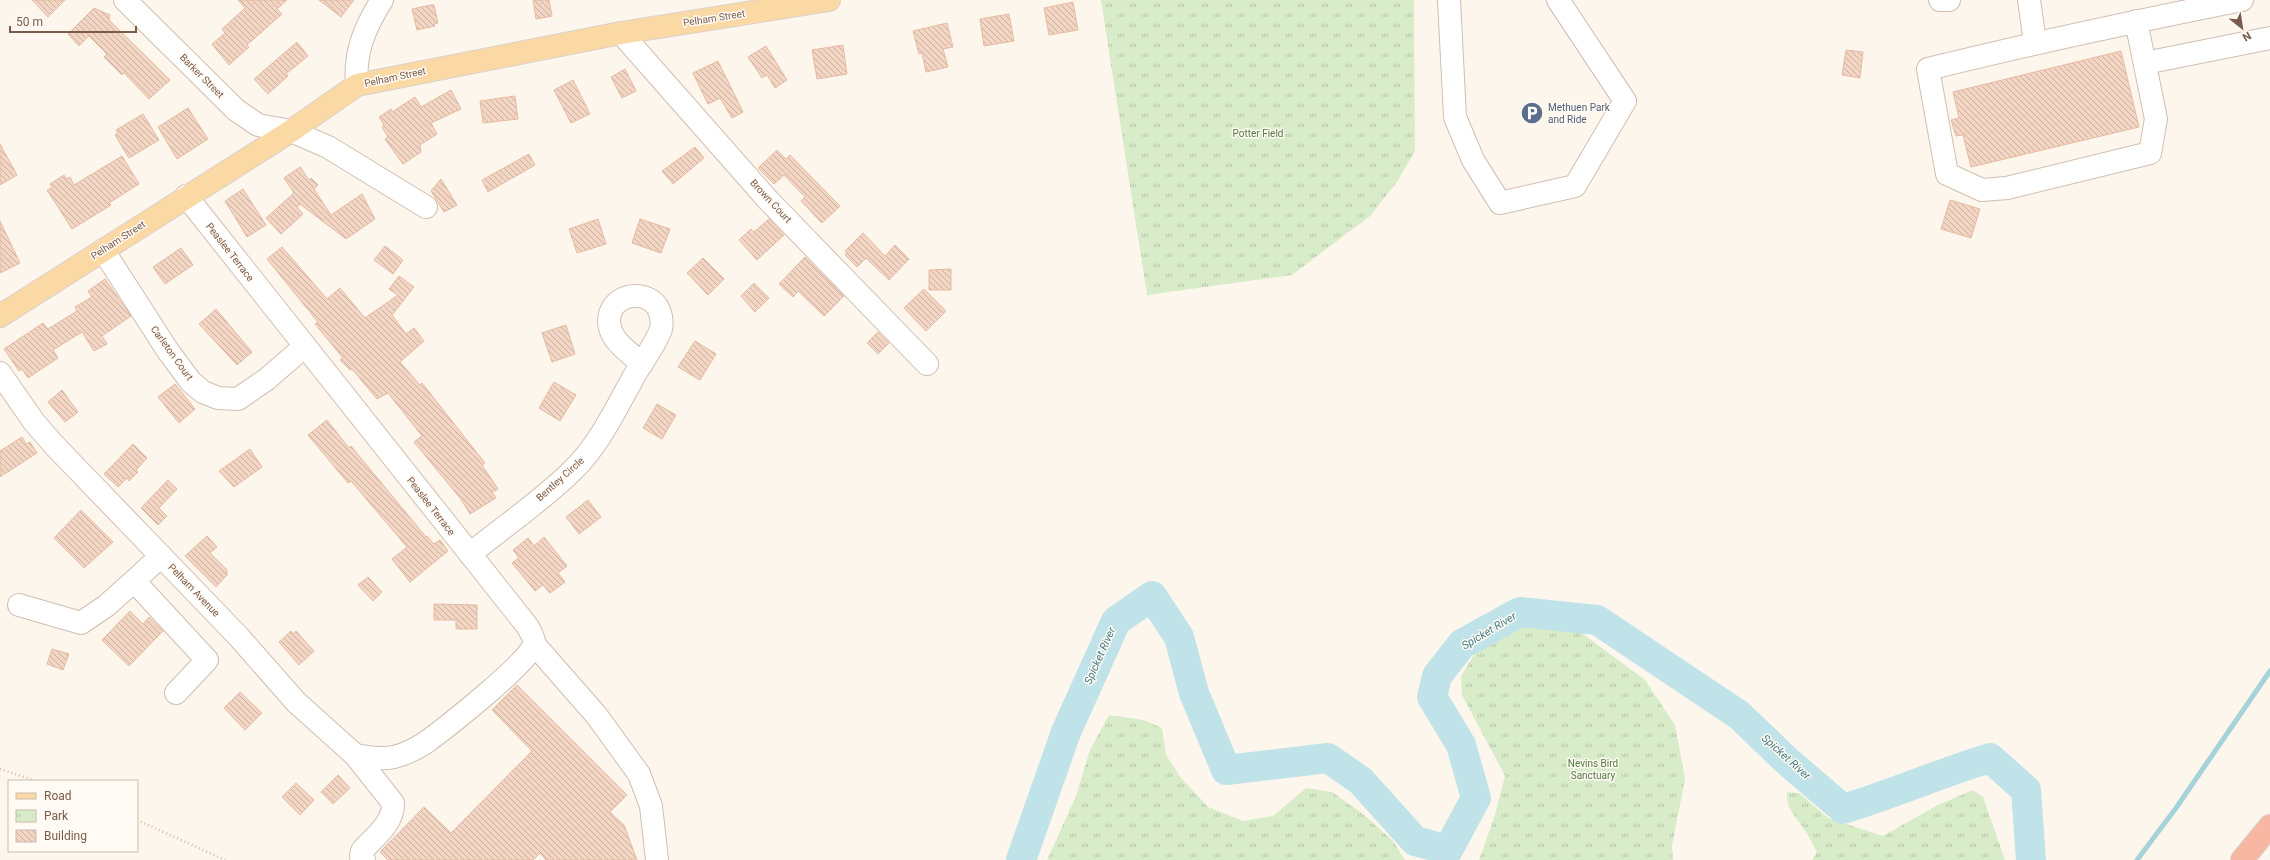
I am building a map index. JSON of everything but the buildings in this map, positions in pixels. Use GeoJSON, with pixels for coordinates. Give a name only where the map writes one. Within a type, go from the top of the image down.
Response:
{"type":"FeatureCollection","features":[{"type":"Feature","properties":{"kind":"highway"},"geometry":{"type":"LineString","coordinates":[[2242,860],[2270,826]]}},
{"type":"Feature","properties":{"kind":"main road","name":"Pelham Street"},"geometry":{"type":"LineString","coordinates":[[0,316],[186,196],[291,131],[357,86],[376,80],[621,33],[829,0]]}},
{"type":"Feature","properties":{"kind":"street","name":"Barker Street"},"geometry":{"type":"LineString","coordinates":[[125,0],[236,110],[258,125],[291,131]]}},
{"type":"Feature","properties":{"kind":"street"},"geometry":{"type":"LineString","coordinates":[[357,86],[355,69],[359,45],[369,20],[382,0]]}},
{"type":"Feature","properties":{"kind":"street"},"geometry":{"type":"LineString","coordinates":[[1449,0],[1455,117],[1473,160],[1500,203],[1575,186],[1625,101],[1558,0]]}},
{"type":"Feature","properties":{"kind":"street"},"geometry":{"type":"LineString","coordinates":[[1940,0],[1949,0]]}},
{"type":"Feature","properties":{"kind":"street"},"geometry":{"type":"LineString","coordinates":[[2029,0],[2035,42]]}},
{"type":"Feature","properties":{"kind":"street"},"geometry":{"type":"LineString","coordinates":[[2136,21],[2156,119],[2150,153],[2007,188],[1982,190],[1947,174],[1928,69],[2035,42],[2136,21],[2242,0]]}},
{"type":"Feature","properties":{"kind":"street","name":"Brown Court"},"geometry":{"type":"LineString","coordinates":[[621,33],[769,201],[927,364]]}},
{"type":"Feature","properties":{"kind":"street"},"geometry":{"type":"LineString","coordinates":[[2145,63],[2270,38]]}},
{"type":"Feature","properties":{"kind":"street"},"geometry":{"type":"LineString","coordinates":[[291,131],[328,147],[426,207]]}},
{"type":"Feature","properties":{"kind":"street","name":"Peaslee Terrace"},"geometry":{"type":"LineString","coordinates":[[186,196],[528,627],[534,644],[597,716],[639,774],[651,806],[657,860]]}},
{"type":"Feature","properties":{"kind":"street","name":"Carleton Court"},"geometry":{"type":"LineString","coordinates":[[103,250],[168,351],[191,382],[203,392],[218,398],[238,399],[267,379],[305,346]]}},
{"type":"Feature","properties":{"kind":"street","name":"Bentley Circle"},"geometry":{"type":"LineString","coordinates":[[470,554],[561,481],[584,459],[596,444],[642,364]]}},
{"type":"Feature","properties":{"kind":"street","name":"Pelham Avenue"},"geometry":{"type":"LineString","coordinates":[[0,373],[34,422],[238,636],[296,702],[355,755],[393,803],[393,811],[387,823],[362,851],[364,860]]}},
{"type":"Feature","properties":{"kind":"street"},"geometry":{"type":"LineString","coordinates":[[18,605],[81,623],[106,606],[161,556]]}},
{"type":"Feature","properties":{"kind":"street"},"geometry":{"type":"LineString","coordinates":[[134,581],[207,660],[176,693]]}},
{"type":"Feature","properties":{"kind":"street"},"geometry":{"type":"LineString","coordinates":[[355,755],[378,758],[395,757],[424,744],[509,674],[534,644]]}},
{"type":"Feature","properties":{"kind":"path"},"geometry":{"type":"LineString","coordinates":[[0,769],[33,780]]}},
{"type":"Feature","properties":{"kind":"path"},"geometry":{"type":"LineString","coordinates":[[138,820],[225,860]]}},
{"type":"Feature","properties":{"kind":"green space","name":"Potter Field"},"geometry":{"type":"Polygon","coordinates":[[[1101,0],[1414,0],[1415,151],[1397,182],[1370,216],[1292,275],[1147,295],[1101,0]]]}},
{"type":"Feature","properties":{"kind":"green space","name":"Nevins Bird Sanctuary"},"geometry":{"type":"Polygon","coordinates":[[[1542,622],[1575,628],[1645,680],[1675,725],[1685,779],[1672,846],[1673,860],[1479,860],[1494,818],[1505,776],[1462,695],[1461,676],[1477,650],[1508,629],[1542,622]]]}},
{"type":"Feature","properties":{"kind":"green space"},"geometry":{"type":"Polygon","coordinates":[[[1109,715],[1144,720],[1162,728],[1166,755],[1181,778],[1208,807],[1243,821],[1273,816],[1306,788],[1332,792],[1363,814],[1393,841],[1405,860],[1047,860],[1076,796],[1090,750],[1109,715]]]}},
{"type":"Feature","properties":{"kind":"green space"},"geometry":{"type":"Polygon","coordinates":[[[1973,790],[1983,797],[2005,860],[1812,860],[1817,852],[1790,808],[1787,798],[1787,792],[1799,793],[1828,818],[1883,836],[1936,806],[1973,790]]]}},
{"type":"Feature","properties":{"kind":"waterway","name":"Spicket River"},"geometry":{"type":"LineString","coordinates":[[1021,860],[1066,732],[1116,621],[1152,596],[1179,637],[1194,693],[1226,770],[1328,758],[1361,781],[1415,841],[1448,850],[1476,798],[1461,745],[1432,697],[1437,676],[1462,644],[1520,612],[1597,620],[1739,715],[1786,760],[1843,809],[1990,758],[2026,790],[2031,860]]}},
{"type":"Feature","properties":{"kind":"waterway"},"geometry":{"type":"LineString","coordinates":[[2137,860],[2176,808],[2270,671]]}},
{"type":"Feature","properties":{"kind":"place","name":"Methuen Park and Ride"},"geometry":{"type":"Point","coordinates":[1532,113]}}]}
